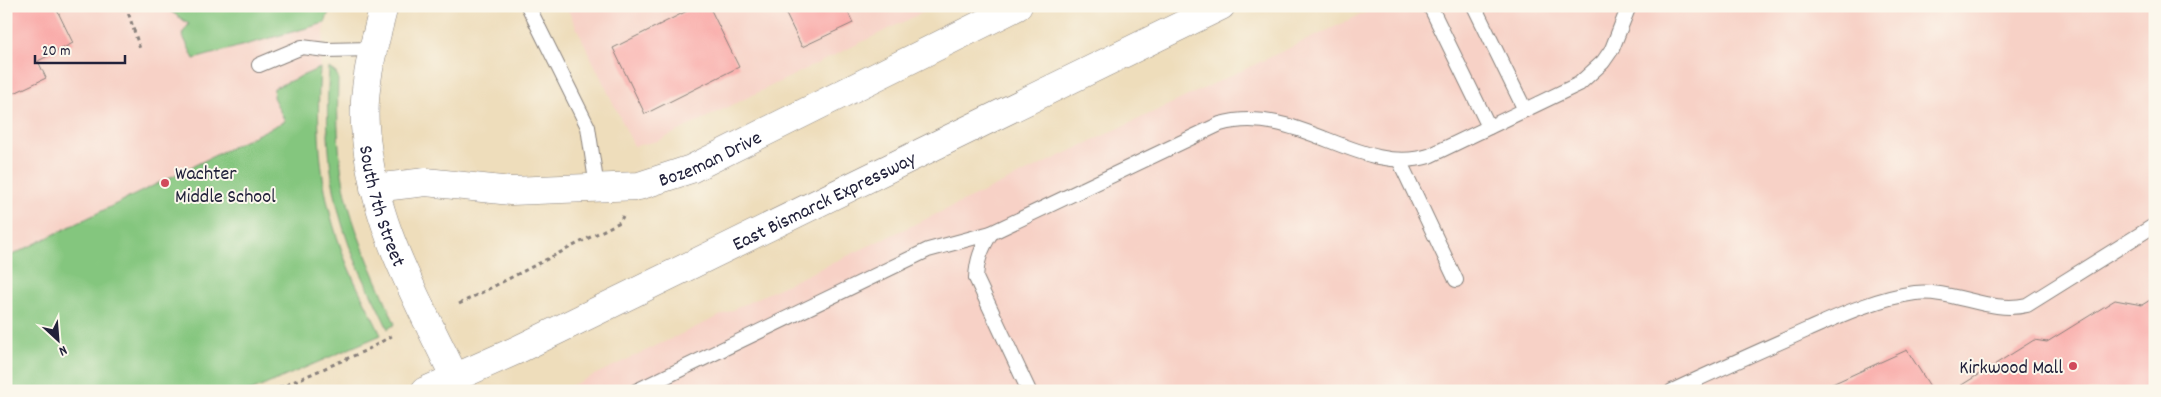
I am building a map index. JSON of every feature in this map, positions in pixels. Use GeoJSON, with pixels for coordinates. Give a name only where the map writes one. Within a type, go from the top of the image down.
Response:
{"type":"FeatureCollection","features":[{"type":"Feature","properties":{"kind":"street","name":"South 7th Street"},"geometry":{"type":"LineString","coordinates":[[384,6],[372,49],[366,89],[365,125],[374,188],[383,222],[401,270],[458,384]]}},
{"type":"Feature","properties":{"kind":"street","name":"Bozeman Drive"},"geometry":{"type":"LineString","coordinates":[[374,188],[426,182],[512,191],[639,186],[691,169],[1018,6]]}},
{"type":"Feature","properties":{"kind":"street","name":"East Bismarck Expressway"},"geometry":{"type":"LineString","coordinates":[[425,391],[458,384],[570,324],[1221,6]]}},
{"type":"Feature","properties":{"kind":"lane"},"geometry":{"type":"LineString","coordinates":[[528,6],[588,127],[597,188]]}},
{"type":"Feature","properties":{"kind":"lane"},"geometry":{"type":"LineString","coordinates":[[1430,6],[1489,127]]}},
{"type":"Feature","properties":{"kind":"lane"},"geometry":{"type":"LineString","coordinates":[[1474,6],[1525,110]]}},
{"type":"Feature","properties":{"kind":"lane"},"geometry":{"type":"LineString","coordinates":[[636,391],[928,250],[991,234],[1204,130],[1237,119],[1270,120],[1372,154],[1399,160],[1414,160],[1429,156],[1579,84],[1592,74],[1612,49],[1629,6]]}},
{"type":"Feature","properties":{"kind":"lane"},"geometry":{"type":"LineString","coordinates":[[259,65],[302,47],[326,50],[372,49]]}},
{"type":"Feature","properties":{"kind":"lane"},"geometry":{"type":"LineString","coordinates":[[1399,160],[1456,280]]}},
{"type":"Feature","properties":{"kind":"lane"},"geometry":{"type":"LineString","coordinates":[[1672,391],[1834,318],[1899,296],[1914,293],[1938,293],[2016,308],[2027,305],[2155,225]]}},
{"type":"Feature","properties":{"kind":"lane"},"geometry":{"type":"LineString","coordinates":[[991,234],[981,248],[977,262],[976,278],[1029,391]]}},
{"type":"Feature","properties":{"kind":"path"},"geometry":{"type":"LineString","coordinates":[[126,6],[140,50]]}},
{"type":"Feature","properties":{"kind":"path"},"geometry":{"type":"LineString","coordinates":[[459,304],[620,222],[639,186]]}},
{"type":"Feature","properties":{"kind":"path"},"geometry":{"type":"LineString","coordinates":[[272,391],[367,350],[395,334]]}},
{"type":"Feature","properties":{"kind":"shaded area","name":"Wachter Middle School"},"geometry":{"type":"Polygon","coordinates":[[[6,6],[331,6],[325,23],[320,68],[317,114],[319,160],[328,206],[341,250],[381,335],[251,391],[6,391],[6,6]]]}},
{"type":"Feature","properties":{"kind":"shaded area"},"geometry":{"type":"Polygon","coordinates":[[[566,6],[936,6],[658,141],[634,146],[566,6]]]}},
{"type":"Feature","properties":{"kind":"shaded area","name":"Kirkwood Mall"},"geometry":{"type":"Polygon","coordinates":[[[1379,6],[2155,6],[2155,391],[560,391],[1379,6]]]}},
{"type":"Feature","properties":{"kind":"green space"},"geometry":{"type":"Polygon","coordinates":[[[163,6],[331,6],[325,23],[194,59],[182,34],[189,24],[163,6]]]}},
{"type":"Feature","properties":{"kind":"green space"},"geometry":{"type":"Polygon","coordinates":[[[320,68],[319,137],[328,204],[345,259],[381,335],[251,391],[6,391],[6,258],[285,121],[273,97],[274,88],[320,68]]]}},
{"type":"Feature","properties":{"kind":"green space"},"geometry":{"type":"Polygon","coordinates":[[[329,68],[338,77],[338,140],[344,188],[358,234],[395,324],[388,329],[353,256],[336,202],[328,136],[329,68]]]}},
{"type":"Feature","properties":{"kind":"building"},"geometry":{"type":"Polygon","coordinates":[[[6,6],[55,6],[73,43],[38,61],[46,78],[6,97],[6,6]]]}},
{"type":"Feature","properties":{"kind":"building"},"geometry":{"type":"Polygon","coordinates":[[[697,6],[709,6],[739,67],[645,114],[613,48],[697,6]]]}},
{"type":"Feature","properties":{"kind":"building"},"geometry":{"type":"Polygon","coordinates":[[[782,6],[845,6],[853,23],[802,47],[782,6]]]}},
{"type":"Feature","properties":{"kind":"building","name":"Kirkwood Mall"},"geometry":{"type":"Polygon","coordinates":[[[2155,297],[2155,391],[1952,391],[2034,340],[2047,342],[2115,300],[2142,305],[2155,297]]]}},
{"type":"Feature","properties":{"kind":"building","name":"Kirkwood Mall"},"geometry":{"type":"Polygon","coordinates":[[[1907,350],[1933,391],[1817,391],[1907,350]]]}},
{"type":"Feature","properties":{"kind":"place","name":"Wachter Middle School"},"geometry":{"type":"Point","coordinates":[165,183]}},
{"type":"Feature","properties":{"kind":"place","name":"Kirkwood Mall"},"geometry":{"type":"Point","coordinates":[2073,366]}}]}
